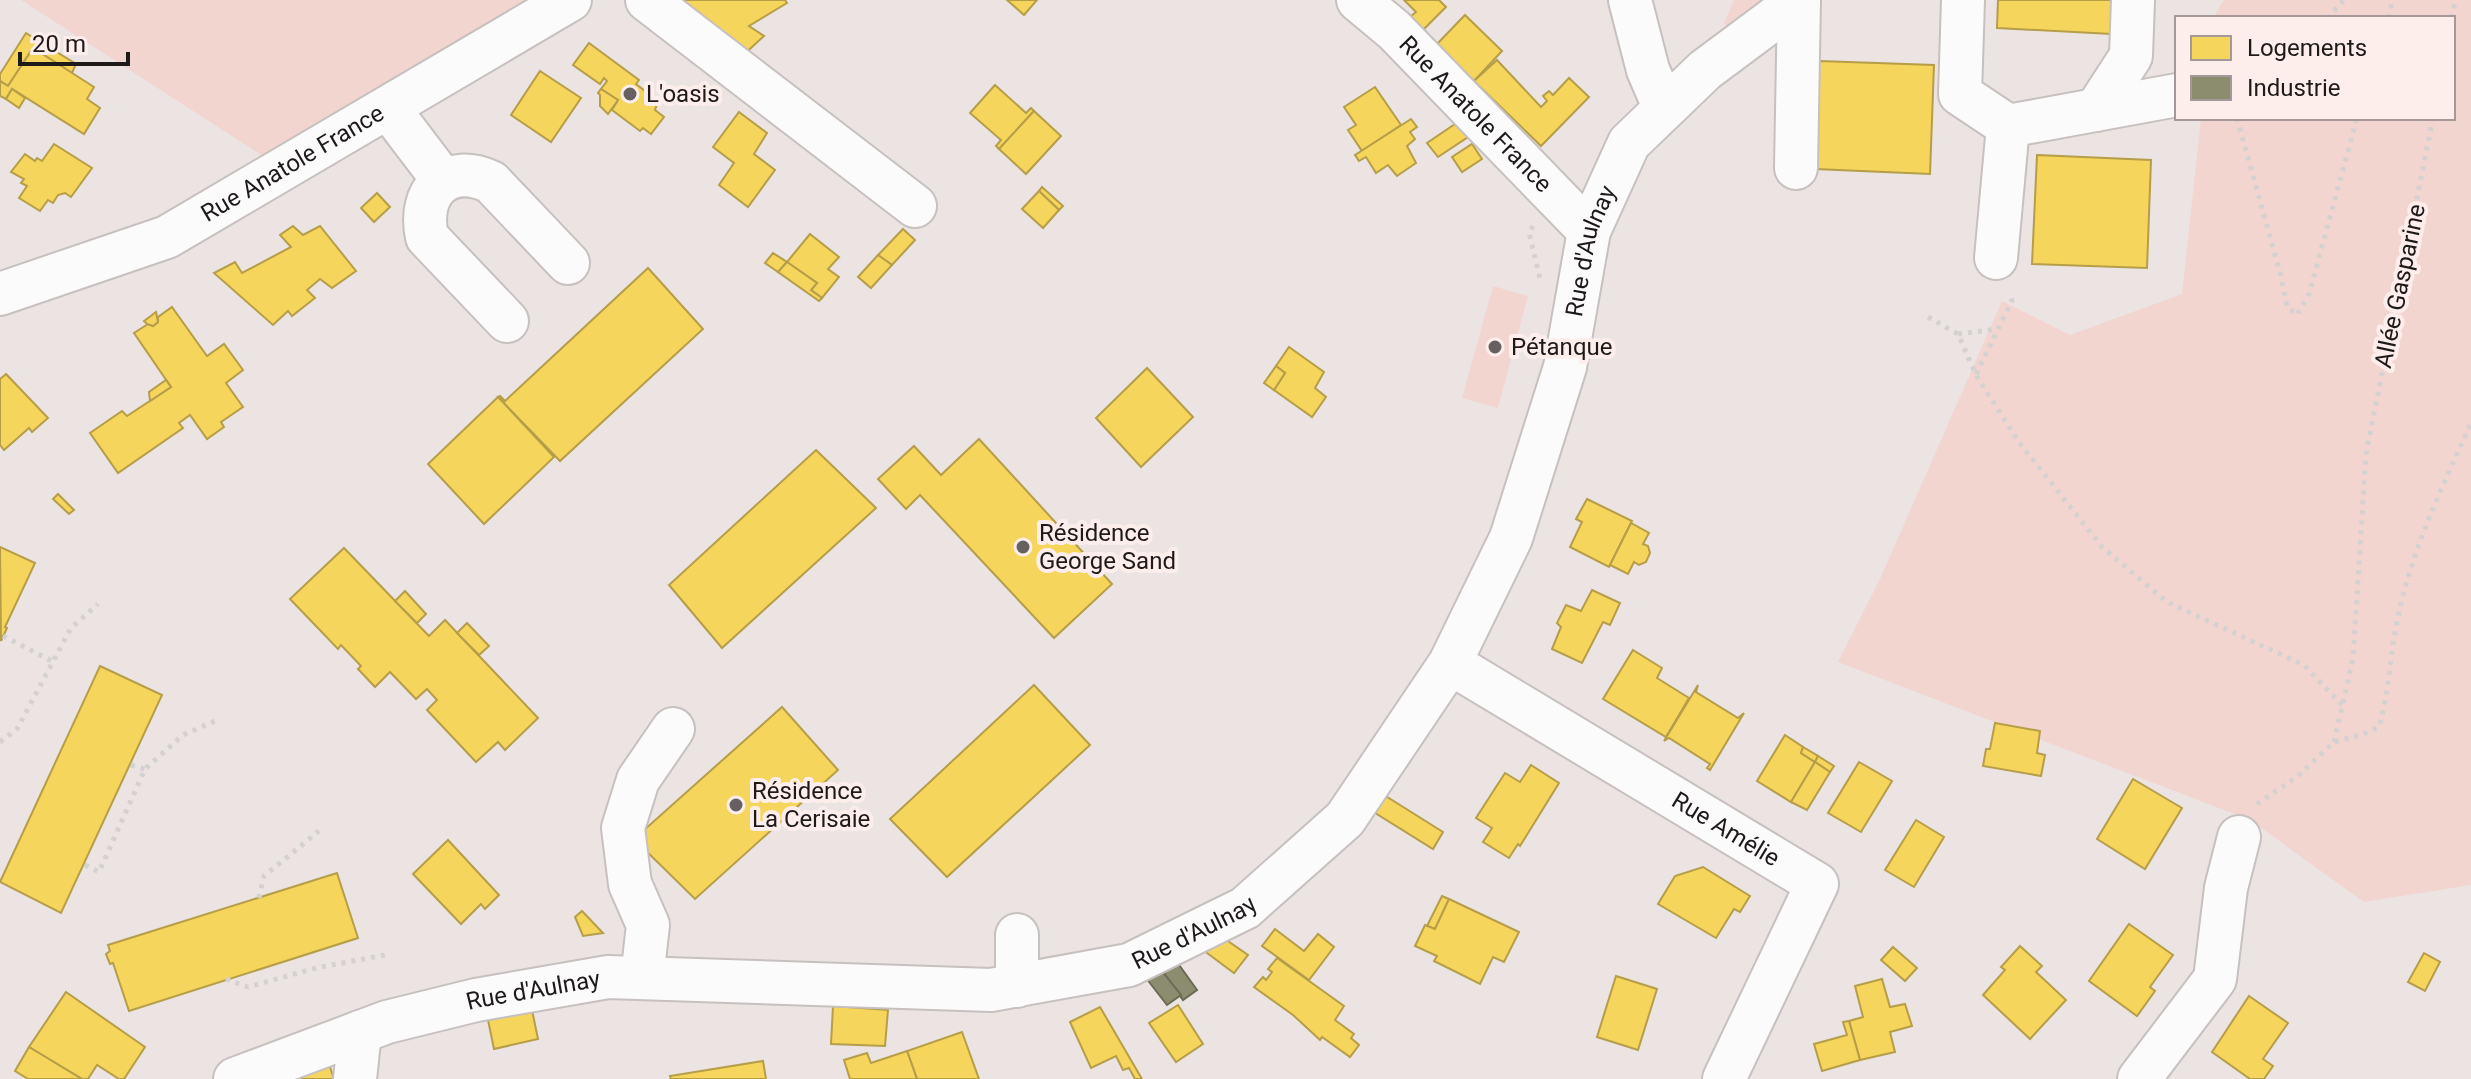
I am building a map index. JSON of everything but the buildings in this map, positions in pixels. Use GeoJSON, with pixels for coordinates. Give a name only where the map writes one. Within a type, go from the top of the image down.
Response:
{"type":"FeatureCollection","features":[{"type":"Feature","properties":{"kind":"street","name":"Rue Anatole France"},"geometry":{"type":"LineString","coordinates":[[0,294],[167,237],[570,0]]}},
{"type":"Feature","properties":{"kind":"street"},"geometry":{"type":"LineString","coordinates":[[647,0],[915,206]]}},
{"type":"Feature","properties":{"kind":"street","name":"Rue Anatole France"},"geometry":{"type":"LineString","coordinates":[[1358,0],[1394,30],[1589,231]]}},
{"type":"Feature","properties":{"kind":"street"},"geometry":{"type":"LineString","coordinates":[[1630,0],[1648,70],[1664,107]]}},
{"type":"Feature","properties":{"kind":"street"},"geometry":{"type":"LineString","coordinates":[[1796,168],[1799,0]]}},
{"type":"Feature","properties":{"kind":"street","name":"Rue d'Aulnay"},"geometry":{"type":"LineString","coordinates":[[235,1079],[387,1022],[476,1000],[608,977],[991,990],[1017,986],[1129,965],[1245,908],[1345,819],[1450,663],[1511,538],[1565,367],[1589,231],[1629,143],[1705,70],[1799,0]]}},
{"type":"Feature","properties":{"kind":"street"},"geometry":{"type":"LineString","coordinates":[[1963,0],[1960,94],[2008,126],[2175,95]]}},
{"type":"Feature","properties":{"kind":"street"},"geometry":{"type":"LineString","coordinates":[[2096,110],[2131,56],[2133,0]]}},
{"type":"Feature","properties":{"kind":"street"},"geometry":{"type":"LineString","coordinates":[[389,109],[443,180]]}},
{"type":"Feature","properties":{"kind":"street"},"geometry":{"type":"LineString","coordinates":[[1996,258],[2008,126]]}},
{"type":"Feature","properties":{"kind":"street"},"geometry":{"type":"LineString","coordinates":[[507,321],[427,237],[424,222],[426,204],[432,191],[443,180],[459,175],[476,175],[491,182],[568,263]]}},
{"type":"Feature","properties":{"kind":"street","name":"Rue Amélie"},"geometry":{"type":"LineString","coordinates":[[1450,663],[1817,884],[1724,1079]]}},
{"type":"Feature","properties":{"kind":"street"},"geometry":{"type":"LineString","coordinates":[[642,978],[648,925],[630,884],[623,828],[638,780],[673,729]]}},
{"type":"Feature","properties":{"kind":"street"},"geometry":{"type":"LineString","coordinates":[[2139,1079],[2215,979],[2226,888],[2239,837]]}},
{"type":"Feature","properties":{"kind":"street"},"geometry":{"type":"LineString","coordinates":[[1017,935],[1017,986]]}},
{"type":"Feature","properties":{"kind":"street"},"geometry":{"type":"LineString","coordinates":[[355,1079],[360,1032]]}},
{"type":"Feature","properties":{"kind":"path"},"geometry":{"type":"LineString","coordinates":[[2329,16],[2344,0]]}},
{"type":"Feature","properties":{"kind":"path"},"geometry":{"type":"LineString","coordinates":[[2238,120],[2287,307],[2297,315],[2309,294],[2356,120]]}},
{"type":"Feature","properties":{"kind":"path","name":"Allée Gasparine"},"geometry":{"type":"LineString","coordinates":[[2334,742],[2353,659],[2366,454],[2433,120]]}},
{"type":"Feature","properties":{"kind":"path"},"geometry":{"type":"LineString","coordinates":[[1976,375],[2012,301]]}},
{"type":"Feature","properties":{"kind":"path"},"geometry":{"type":"LineString","coordinates":[[1928,317],[1958,334],[1976,375],[2018,441],[2102,547],[2167,602],[2304,665],[2343,706]]}},
{"type":"Feature","properties":{"kind":"path"},"geometry":{"type":"LineString","coordinates":[[1958,334],[1997,329]]}},
{"type":"Feature","properties":{"kind":"path"},"geometry":{"type":"LineString","coordinates":[[2239,837],[2252,808],[2298,776],[2334,742],[2379,727],[2398,613],[2422,531],[2471,423]]}},
{"type":"Feature","properties":{"kind":"path"},"geometry":{"type":"LineString","coordinates":[[0,742],[17,729],[71,628],[98,604]]}},
{"type":"Feature","properties":{"kind":"path"},"geometry":{"type":"LineString","coordinates":[[3,636],[52,661]]}},
{"type":"Feature","properties":{"kind":"path"},"geometry":{"type":"LineString","coordinates":[[85,865],[99,872],[145,769],[183,735],[215,721]]}},
{"type":"Feature","properties":{"kind":"path"},"geometry":{"type":"LineString","coordinates":[[131,765],[145,769]]}},
{"type":"Feature","properties":{"kind":"path"},"geometry":{"type":"LineString","coordinates":[[259,898],[264,876],[319,831]]}},
{"type":"Feature","properties":{"kind":"path"},"geometry":{"type":"LineString","coordinates":[[226,979],[248,987],[316,968],[390,954]]}},
{"type":"Feature","properties":{"kind":"shaded area"},"geometry":{"type":"Polygon","coordinates":[[[21,0],[530,0],[421,62],[269,160],[21,0]]]}},
{"type":"Feature","properties":{"kind":"shaded area"},"geometry":{"type":"Polygon","coordinates":[[[1734,0],[1770,0],[1731,30],[1724,23],[1734,0]]]}},
{"type":"Feature","properties":{"kind":"shaded area"},"geometry":{"type":"Polygon","coordinates":[[[2224,0],[2471,0],[2471,885],[2364,902],[2250,820],[1838,662],[1880,579],[2002,301],[2070,335],[2182,294],[2201,120],[2455,120],[2455,16],[2214,16],[2224,0]]]}},
{"type":"Feature","properties":{"kind":"shaded area","name":"Pétanque"},"geometry":{"type":"Polygon","coordinates":[[[1493,286],[1528,296],[1498,408],[1462,398],[1493,286]]]}},
{"type":"Feature","properties":{"kind":"place","name":"L'oasis"},"geometry":{"type":"Point","coordinates":[630,94]}},
{"type":"Feature","properties":{"kind":"place","name":"Pétanque"},"geometry":{"type":"Point","coordinates":[1495,347]}},
{"type":"Feature","properties":{"kind":"place","name":"Résidence George Sand"},"geometry":{"type":"Point","coordinates":[1023,547]}},
{"type":"Feature","properties":{"kind":"place","name":"Résidence La Cerisaie"},"geometry":{"type":"Point","coordinates":[736,805]}}]}
